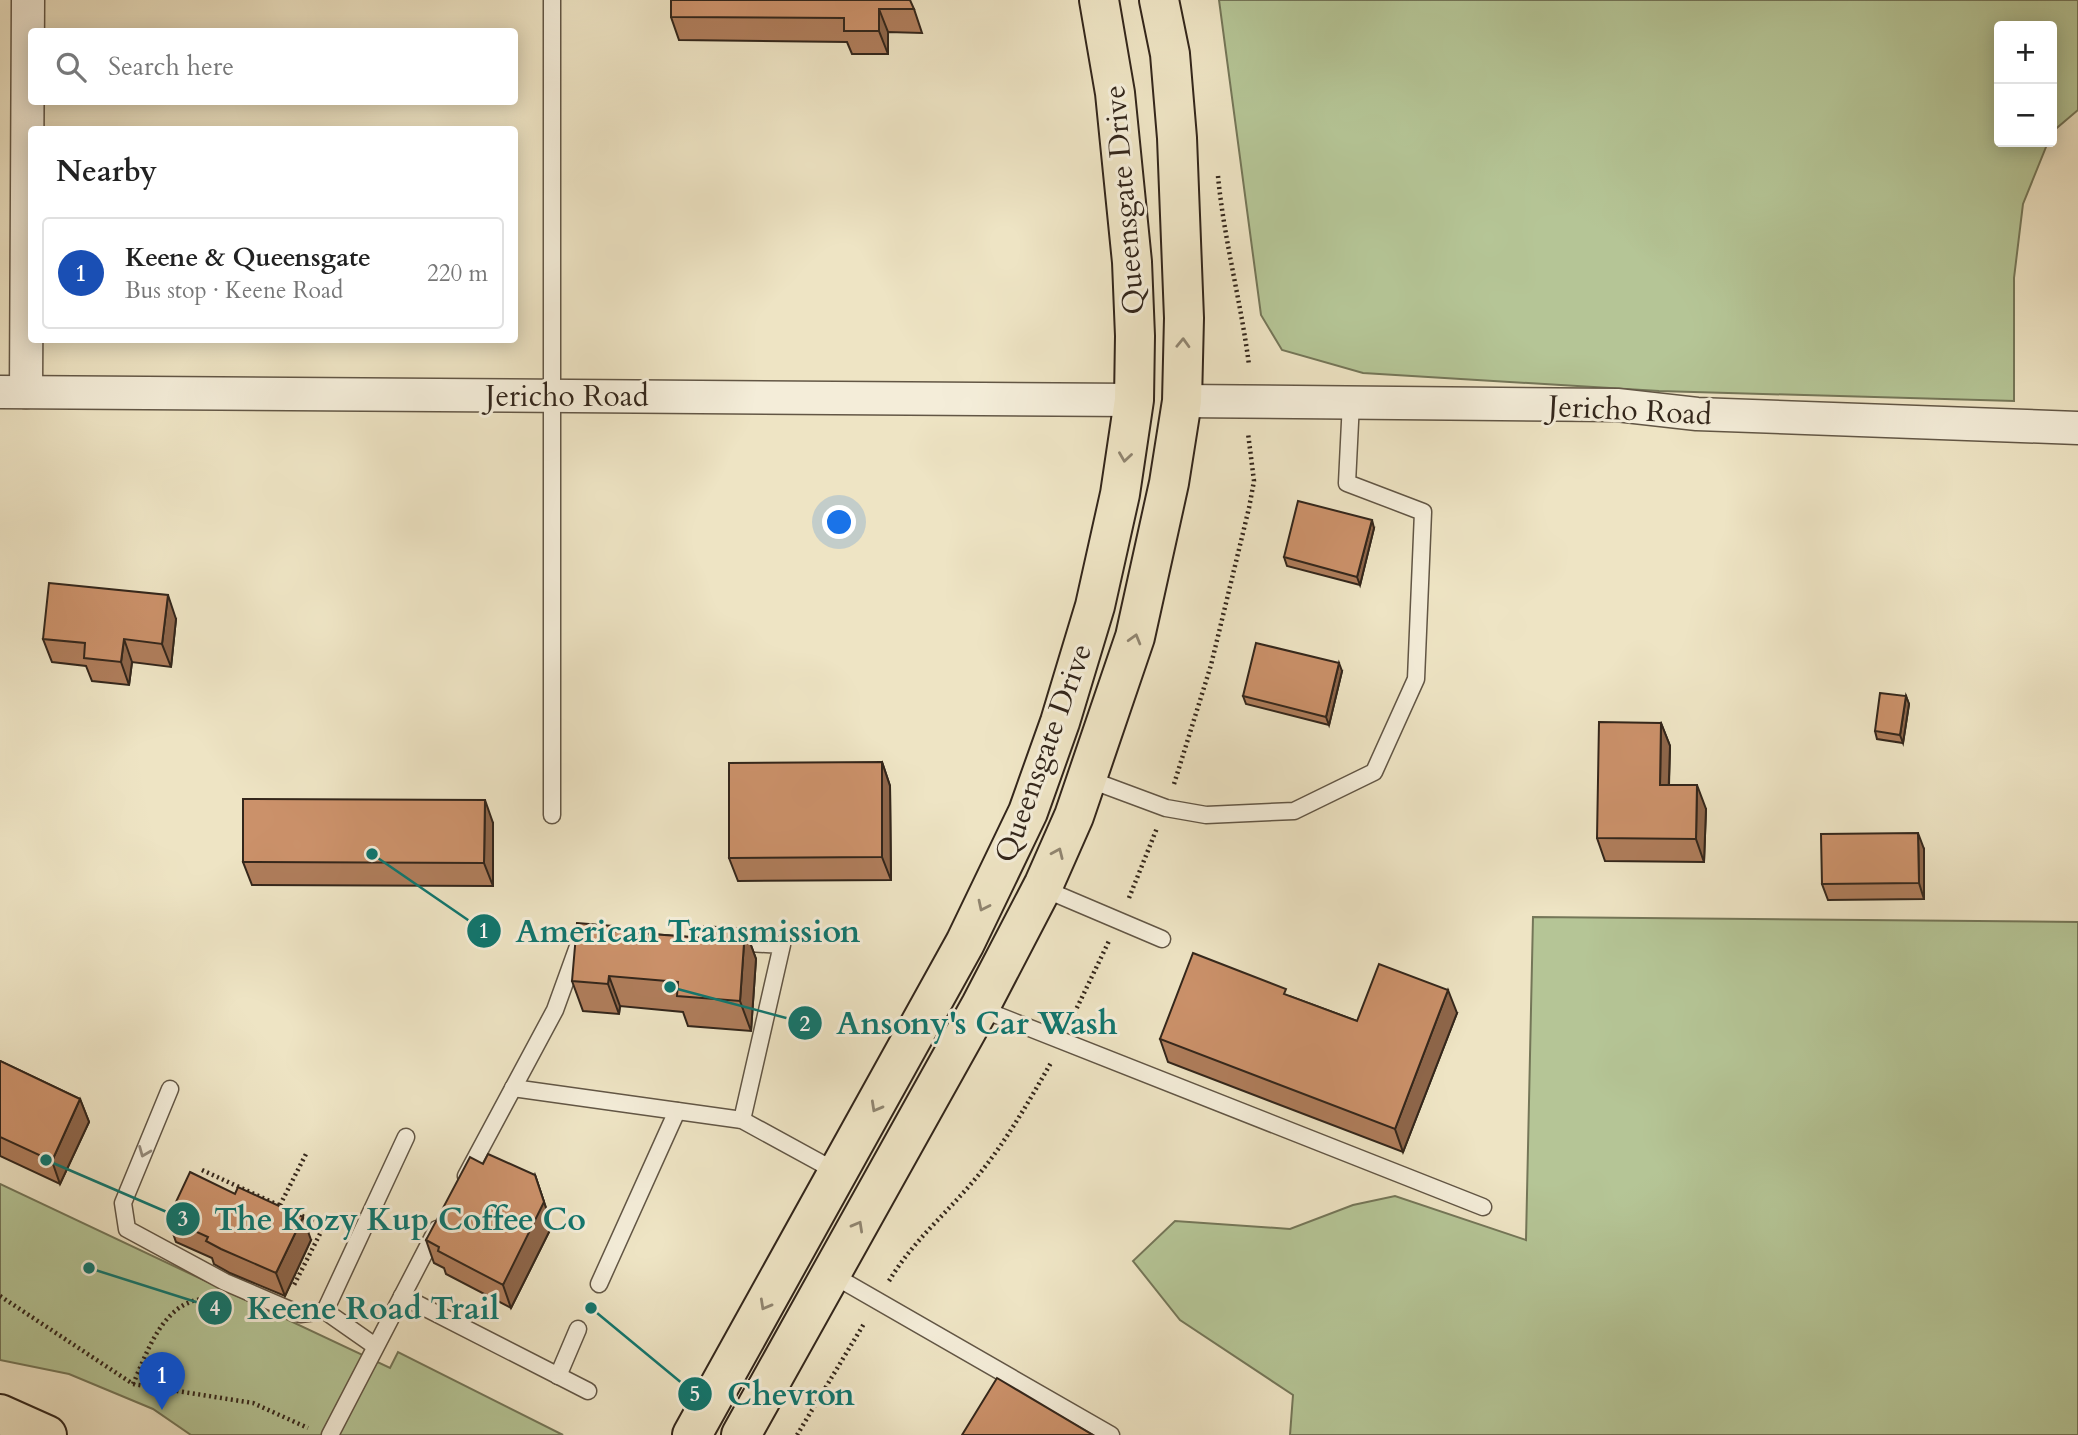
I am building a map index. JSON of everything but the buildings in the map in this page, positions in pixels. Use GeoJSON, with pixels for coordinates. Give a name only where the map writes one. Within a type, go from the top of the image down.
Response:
{"type":"FeatureCollection","features":[{"type":"Feature","properties":{"kind":"main road","name":"Queensgate Drive"},"geometry":{"type":"LineString","coordinates":[[692,1435],[965,943],[1028,812],[1060,722],[1095,606],[1120,494],[1134,400],[1135,336],[1132,262],[1115,93],[1099,0]]}},
{"type":"Feature","properties":{"kind":"main road","name":"Queensgate Drive"},"geometry":{"type":"LineString","coordinates":[[741,1435],[979,1008],[1042,888],[1088,779],[1135,637],[1148,589],[1182,401],[1184,318],[1181,208],[1170,54],[1159,0]]}},
{"type":"Feature","properties":{"kind":"main road"},"geometry":{"type":"LineString","coordinates":[[1132,262],[1158,384],[1168,397],[1182,401]]}},
{"type":"Feature","properties":{"kind":"main road"},"geometry":{"type":"LineString","coordinates":[[0,1413],[47,1435]]}},
{"type":"Feature","properties":{"kind":"street"},"geometry":{"type":"LineString","coordinates":[[13,392],[28,0]]}},
{"type":"Feature","properties":{"kind":"street","name":"Jericho Road"},"geometry":{"type":"LineString","coordinates":[[13,392],[1134,400]]}},
{"type":"Feature","properties":{"kind":"street","name":"Jericho Road"},"geometry":{"type":"LineString","coordinates":[[1182,401],[1617,405],[1697,414],[2078,428]]}},
{"type":"Feature","properties":{"kind":"lane"},"geometry":{"type":"LineString","coordinates":[[551,0],[551,815]]}},
{"type":"Feature","properties":{"kind":"lane"},"geometry":{"type":"LineString","coordinates":[[1088,779],[1166,808],[1206,816],[1294,811],[1374,772],[1416,679],[1423,512],[1347,483],[1351,402]]}},
{"type":"Feature","properties":{"kind":"lane"},"geometry":{"type":"LineString","coordinates":[[1042,888],[1162,939]]}},
{"type":"Feature","properties":{"kind":"lane"},"geometry":{"type":"LineString","coordinates":[[460,1186],[555,1010],[583,934],[596,935]]}},
{"type":"Feature","properties":{"kind":"lane"},"geometry":{"type":"LineString","coordinates":[[716,942],[782,945],[742,1120]]}},
{"type":"Feature","properties":{"kind":"lane"},"geometry":{"type":"LineString","coordinates":[[979,1008],[1483,1206]]}},
{"type":"Feature","properties":{"kind":"lane"},"geometry":{"type":"LineString","coordinates":[[513,1088],[742,1120],[839,1173]]}},
{"type":"Feature","properties":{"kind":"lane"},"geometry":{"type":"LineString","coordinates":[[170,1089],[123,1203],[127,1229],[225,1282],[300,1314],[325,1311],[375,1346]]}},
{"type":"Feature","properties":{"kind":"lane"},"geometry":{"type":"LineString","coordinates":[[598,1284],[677,1111]]}},
{"type":"Feature","properties":{"kind":"lane"},"geometry":{"type":"LineString","coordinates":[[325,1311],[406,1137]]}},
{"type":"Feature","properties":{"kind":"lane"},"geometry":{"type":"LineString","coordinates":[[330,1435],[447,1210]]}},
{"type":"Feature","properties":{"kind":"lane"},"geometry":{"type":"LineString","coordinates":[[831,1274],[1111,1435]]}},
{"type":"Feature","properties":{"kind":"lane"},"geometry":{"type":"LineString","coordinates":[[402,1296],[588,1391]]}},
{"type":"Feature","properties":{"kind":"lane"},"geometry":{"type":"LineString","coordinates":[[558,1376],[578,1329]]}},
{"type":"Feature","properties":{"kind":"path"},"geometry":{"type":"LineString","coordinates":[[1217,172],[1227,248],[1246,330],[1249,365]]}},
{"type":"Feature","properties":{"kind":"path"},"geometry":{"type":"LineString","coordinates":[[1175,781],[1211,665],[1249,508],[1254,481],[1247,427]]}},
{"type":"Feature","properties":{"kind":"path"},"geometry":{"type":"LineString","coordinates":[[1128,900],[1154,836]]}},
{"type":"Feature","properties":{"kind":"path"},"geometry":{"type":"LineString","coordinates":[[1072,1020],[1105,949]]}},
{"type":"Feature","properties":{"kind":"path"},"geometry":{"type":"LineString","coordinates":[[797,1435],[915,1243],[977,1177],[1010,1131],[1053,1060]]}},
{"type":"Feature","properties":{"kind":"path"},"geometry":{"type":"LineString","coordinates":[[280,1205],[306,1154]]}},
{"type":"Feature","properties":{"kind":"path"},"geometry":{"type":"LineString","coordinates":[[0,1296],[133,1384],[253,1403],[313,1430]]}},
{"type":"Feature","properties":{"kind":"green space"},"geometry":{"type":"Polygon","coordinates":[[[1219,0],[2078,0],[2078,110],[2057,128],[2057,21],[1994,21],[1994,147],[2046,147],[2023,204],[2014,278],[2014,401],[1659,391],[1363,373],[1282,350],[1261,315],[1219,0]]]}},
{"type":"Feature","properties":{"kind":"green space"},"geometry":{"type":"Polygon","coordinates":[[[1533,917],[2078,922],[2078,1435],[1290,1435],[1293,1395],[1180,1320],[1133,1261],[1175,1221],[1290,1229],[1353,1205],[1395,1196],[1526,1240],[1533,917]]]}},
{"type":"Feature","properties":{"kind":"green space"},"geometry":{"type":"Polygon","coordinates":[[[0,1184],[390,1368],[398,1352],[563,1435],[191,1435],[153,1409],[69,1374],[0,1360],[0,1184]]]}},
{"type":"Feature","properties":{"kind":"place","name":"American Transmission"},"geometry":{"type":"Point","coordinates":[372,854]}},
{"type":"Feature","properties":{"kind":"place","name":"Ansony's Car Wash"},"geometry":{"type":"Point","coordinates":[670,987]}},
{"type":"Feature","properties":{"kind":"place","name":"The Kozy Kup Coffee Co"},"geometry":{"type":"Point","coordinates":[46,1160]}},
{"type":"Feature","properties":{"kind":"place","name":"Keene Road Trail"},"geometry":{"type":"Point","coordinates":[89,1268]}},
{"type":"Feature","properties":{"kind":"place","name":"Chevron"},"geometry":{"type":"Point","coordinates":[591,1308]}},
{"type":"Feature","properties":{"kind":"place","name":"Keene & Queensgate"},"geometry":{"type":"Point","coordinates":[162,1410]}}]}
